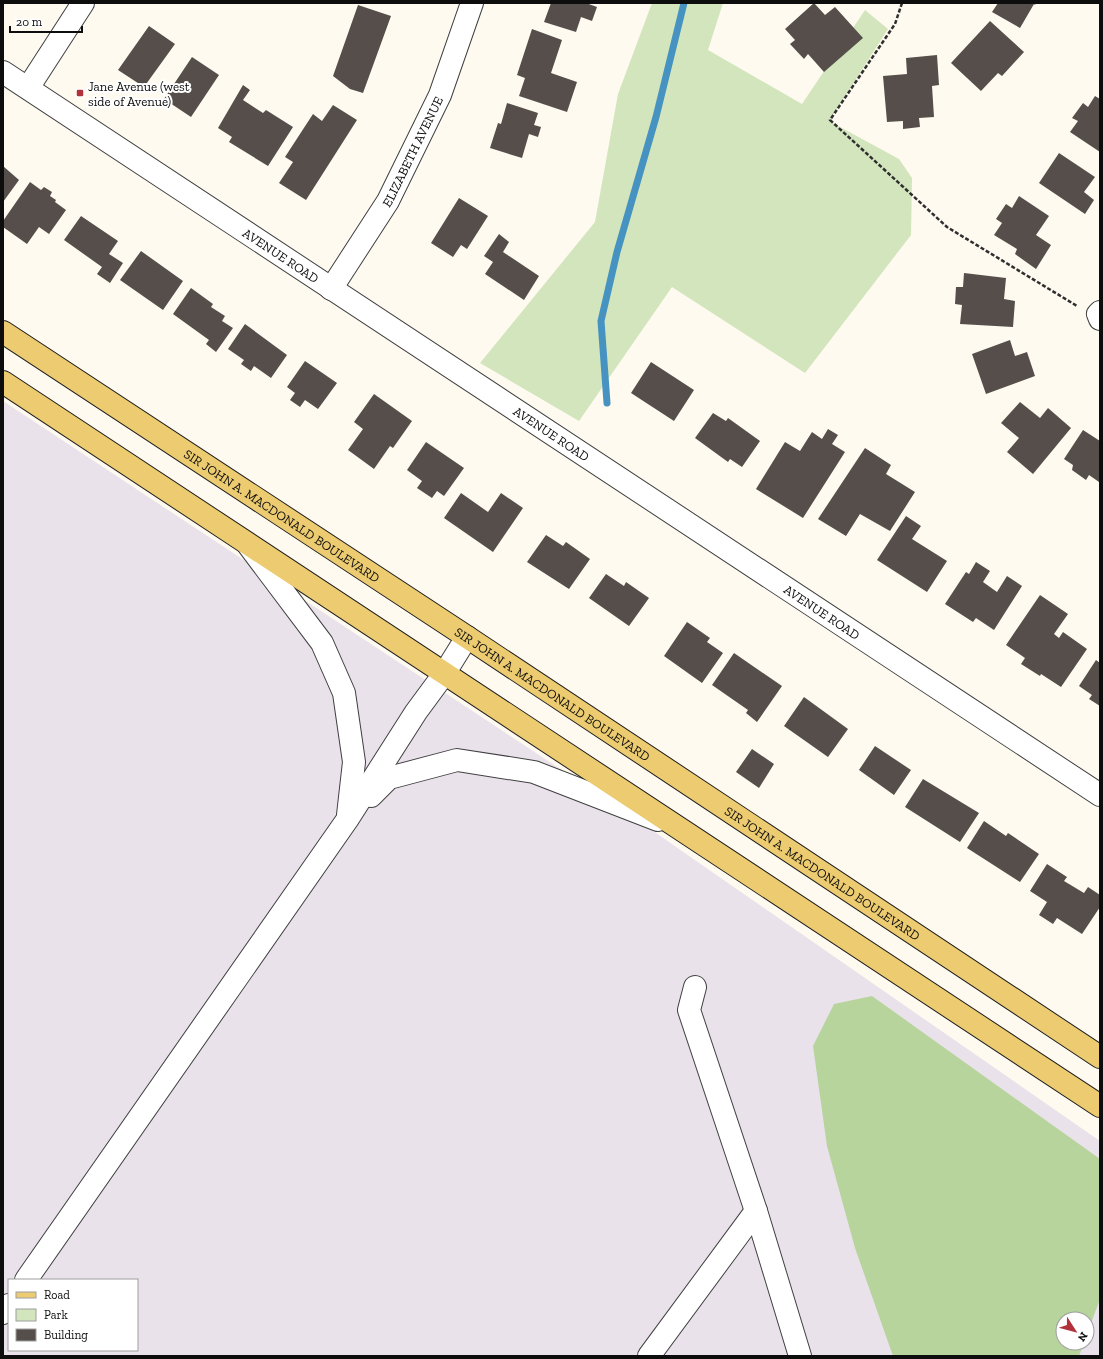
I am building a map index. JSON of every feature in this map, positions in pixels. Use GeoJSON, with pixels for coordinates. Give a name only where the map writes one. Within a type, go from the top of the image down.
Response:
{"type":"FeatureCollection","features":[{"type":"Feature","properties":{"kind":"main road","name":"SIR JOHN A. MACDONALD BOULEVARD"},"geometry":{"type":"LineString","coordinates":[[3,332],[467,637],[1100,1057]]}},
{"type":"Feature","properties":{"kind":"main road"},"geometry":{"type":"LineString","coordinates":[[3,382],[249,546],[1100,1106]]}},
{"type":"Feature","properties":{"kind":"street"},"geometry":{"type":"LineString","coordinates":[[28,88],[83,3]]}},
{"type":"Feature","properties":{"kind":"street","name":"ELIZABETH AVENUE"},"geometry":{"type":"LineString","coordinates":[[332,289],[388,201],[440,95],[472,3]]}},
{"type":"Feature","properties":{"kind":"street","name":"AVENUE ROAD"},"geometry":{"type":"LineString","coordinates":[[3,72],[1100,795]]}},
{"type":"Feature","properties":{"kind":"street"},"geometry":{"type":"LineString","coordinates":[[249,546],[322,643],[344,693],[354,762],[347,820]]}},
{"type":"Feature","properties":{"kind":"street"},"geometry":{"type":"LineString","coordinates":[[27,1279],[347,820],[416,712],[444,674],[467,637]]}},
{"type":"Feature","properties":{"kind":"street"},"geometry":{"type":"LineString","coordinates":[[347,820],[389,778],[457,760],[534,772],[677,828]]}},
{"type":"Feature","properties":{"kind":"street"},"geometry":{"type":"LineString","coordinates":[[695,987],[689,1010],[756,1211],[800,1356]]}},
{"type":"Feature","properties":{"kind":"street"},"geometry":{"type":"LineString","coordinates":[[649,1356],[756,1211]]}},
{"type":"Feature","properties":{"kind":"path"},"geometry":{"type":"LineString","coordinates":[[902,3],[895,24],[830,120],[947,227],[1074,305],[1099,315]]}},
{"type":"Feature","properties":{"kind":"shaded area"},"geometry":{"type":"Polygon","coordinates":[[[3,401],[633,817],[1100,1141],[1100,1356],[3,1356],[3,401]]]}},
{"type":"Feature","properties":{"kind":"green space"},"geometry":{"type":"Polygon","coordinates":[[[652,3],[723,3],[708,50],[802,104],[865,10],[888,29],[829,121],[899,159],[912,178],[911,235],[805,373],[672,287],[579,421],[480,363],[595,222],[618,94],[652,3]]]}},
{"type":"Feature","properties":{"kind":"green space"},"geometry":{"type":"Polygon","coordinates":[[[872,996],[1100,1159],[1100,1299],[1095,1312],[1095,1311],[1055,1311],[1055,1351],[1081,1351],[1079,1356],[893,1356],[855,1248],[827,1146],[813,1046],[834,1004],[872,996]]]}},
{"type":"Feature","properties":{"kind":"building"},"geometry":{"type":"Polygon","coordinates":[[[551,3],[586,3],[597,7],[592,21],[581,17],[576,32],[544,22],[551,3]]]}},
{"type":"Feature","properties":{"kind":"building"},"geometry":{"type":"Polygon","coordinates":[[[814,3],[825,15],[835,7],[863,38],[824,72],[808,54],[804,59],[790,44],[795,40],[785,29],[814,3]]]}},
{"type":"Feature","properties":{"kind":"building"},"geometry":{"type":"Polygon","coordinates":[[[998,3],[1036,3],[1020,28],[992,12],[998,3]]]}},
{"type":"Feature","properties":{"kind":"building"},"geometry":{"type":"Polygon","coordinates":[[[358,5],[391,16],[363,93],[350,89],[333,76],[358,5]]]}},
{"type":"Feature","properties":{"kind":"building"},"geometry":{"type":"Polygon","coordinates":[[[990,21],[1024,52],[1002,76],[998,73],[981,91],[951,63],[990,21]]]}},
{"type":"Feature","properties":{"kind":"building"},"geometry":{"type":"Polygon","coordinates":[[[149,26],[175,44],[144,87],[118,70],[149,26]]]}},
{"type":"Feature","properties":{"kind":"building"},"geometry":{"type":"Polygon","coordinates":[[[532,29],[562,40],[551,73],[577,82],[567,112],[519,96],[525,78],[517,75],[532,29]]]}},
{"type":"Feature","properties":{"kind":"building"},"geometry":{"type":"Polygon","coordinates":[[[937,55],[939,85],[932,86],[934,117],[919,118],[920,127],[903,129],[903,121],[887,122],[883,76],[907,74],[906,58],[937,55]]]}},
{"type":"Feature","properties":{"kind":"building"},"geometry":{"type":"Polygon","coordinates":[[[192,57],[219,75],[191,117],[164,99],[192,57]]]}},
{"type":"Feature","properties":{"kind":"building"},"geometry":{"type":"Polygon","coordinates":[[[243,85],[250,90],[243,100],[263,113],[266,110],[293,127],[268,166],[229,142],[232,137],[218,128],[243,85]]]}},
{"type":"Feature","properties":{"kind":"building"},"geometry":{"type":"Polygon","coordinates":[[[1095,96],[1100,99],[1100,152],[1070,132],[1078,121],[1072,118],[1083,103],[1088,107],[1095,96]]]}},
{"type":"Feature","properties":{"kind":"building"},"geometry":{"type":"Polygon","coordinates":[[[507,103],[538,113],[534,125],[541,127],[538,137],[529,134],[522,158],[490,148],[498,123],[501,124],[507,103]]]}},
{"type":"Feature","properties":{"kind":"building"},"geometry":{"type":"Polygon","coordinates":[[[333,105],[357,120],[306,200],[279,183],[293,162],[285,157],[313,114],[322,121],[333,105]]]}},
{"type":"Feature","properties":{"kind":"building"},"geometry":{"type":"Polygon","coordinates":[[[1059,153],[1095,177],[1084,192],[1094,200],[1085,214],[1039,183],[1059,153]]]}},
{"type":"Feature","properties":{"kind":"building"},"geometry":{"type":"Polygon","coordinates":[[[3,166],[19,180],[3,202],[3,166]]]}},
{"type":"Feature","properties":{"kind":"building"},"geometry":{"type":"Polygon","coordinates":[[[30,182],[41,190],[44,187],[52,192],[50,196],[56,200],[55,202],[66,210],[49,234],[39,227],[27,244],[3,227],[3,221],[30,182]]]}},
{"type":"Feature","properties":{"kind":"building"},"geometry":{"type":"Polygon","coordinates":[[[1019,196],[1049,216],[1036,235],[1051,245],[1036,269],[1015,254],[1017,249],[994,235],[1002,223],[996,219],[1006,204],[1012,208],[1019,196]]]}},
{"type":"Feature","properties":{"kind":"building"},"geometry":{"type":"Polygon","coordinates":[[[459,198],[488,216],[467,249],[461,245],[453,257],[431,243],[459,198]]]}},
{"type":"Feature","properties":{"kind":"building"},"geometry":{"type":"Polygon","coordinates":[[[81,216],[118,241],[109,254],[123,263],[110,283],[97,274],[102,267],[64,240],[81,216]]]}},
{"type":"Feature","properties":{"kind":"building"},"geometry":{"type":"Polygon","coordinates":[[[499,234],[509,242],[503,252],[539,276],[524,300],[485,274],[493,262],[484,256],[499,234]]]}},
{"type":"Feature","properties":{"kind":"building"},"geometry":{"type":"Polygon","coordinates":[[[141,251],[183,281],[163,310],[120,280],[141,251]]]}},
{"type":"Feature","properties":{"kind":"building"},"geometry":{"type":"Polygon","coordinates":[[[964,273],[1006,278],[1004,299],[1015,301],[1013,327],[960,324],[962,305],[955,304],[956,287],[963,287],[964,273]]]}},
{"type":"Feature","properties":{"kind":"building"},"geometry":{"type":"Polygon","coordinates":[[[191,288],[213,304],[211,307],[225,316],[222,321],[233,328],[216,352],[206,344],[209,340],[173,314],[191,288]]]}},
{"type":"Feature","properties":{"kind":"building"},"geometry":{"type":"Polygon","coordinates":[[[245,324],[287,355],[271,378],[254,366],[251,371],[241,364],[244,360],[228,349],[245,324]]]}},
{"type":"Feature","properties":{"kind":"building"},"geometry":{"type":"Polygon","coordinates":[[[1010,340],[1015,356],[1027,352],[1035,376],[986,394],[972,354],[1010,340]]]}},
{"type":"Feature","properties":{"kind":"building"},"geometry":{"type":"Polygon","coordinates":[[[305,361],[337,383],[318,409],[305,400],[300,407],[290,400],[295,393],[287,387],[305,361]]]}},
{"type":"Feature","properties":{"kind":"building"},"geometry":{"type":"Polygon","coordinates":[[[651,362],[694,390],[674,421],[631,393],[651,362]]]}},
{"type":"Feature","properties":{"kind":"building"},"geometry":{"type":"Polygon","coordinates":[[[374,394],[412,421],[393,448],[390,446],[374,469],[348,450],[363,429],[354,422],[374,394]]]}},
{"type":"Feature","properties":{"kind":"building"},"geometry":{"type":"Polygon","coordinates":[[[1020,402],[1040,418],[1048,408],[1071,428],[1033,474],[1007,452],[1019,438],[1001,423],[1020,402]]]}},
{"type":"Feature","properties":{"kind":"building"},"geometry":{"type":"Polygon","coordinates":[[[713,413],[726,421],[728,418],[760,441],[742,467],[730,459],[728,462],[695,438],[713,413]]]}},
{"type":"Feature","properties":{"kind":"building"},"geometry":{"type":"Polygon","coordinates":[[[828,429],[838,435],[832,444],[845,452],[803,518],[756,489],[785,442],[800,451],[812,432],[822,439],[828,429]]]}},
{"type":"Feature","properties":{"kind":"building"},"geometry":{"type":"Polygon","coordinates":[[[1083,430],[1100,441],[1099,482],[1089,475],[1086,480],[1072,470],[1073,465],[1064,459],[1083,430]]]}},
{"type":"Feature","properties":{"kind":"building"},"geometry":{"type":"Polygon","coordinates":[[[426,442],[464,468],[444,496],[437,491],[432,498],[417,488],[422,481],[407,470],[426,442]]]}},
{"type":"Feature","properties":{"kind":"building"},"geometry":{"type":"Polygon","coordinates":[[[865,448],[891,465],[886,474],[915,492],[890,531],[860,514],[846,536],[818,519],[865,448]]]}},
{"type":"Feature","properties":{"kind":"building"},"geometry":{"type":"Polygon","coordinates":[[[461,493],[488,512],[501,493],[523,508],[493,552],[444,518],[461,493]]]}},
{"type":"Feature","properties":{"kind":"building"},"geometry":{"type":"Polygon","coordinates":[[[906,516],[921,526],[912,539],[947,561],[927,592],[877,560],[906,516]]]}},
{"type":"Feature","properties":{"kind":"building"},"geometry":{"type":"Polygon","coordinates":[[[546,535],[563,546],[566,542],[590,559],[569,589],[527,562],[546,535]]]}},
{"type":"Feature","properties":{"kind":"building"},"geometry":{"type":"Polygon","coordinates":[[[976,562],[990,571],[983,582],[997,592],[1007,576],[1022,586],[994,630],[976,618],[973,622],[945,604],[966,572],[969,574],[976,562]]]}},
{"type":"Feature","properties":{"kind":"building"},"geometry":{"type":"Polygon","coordinates":[[[606,574],[624,586],[626,582],[649,598],[629,626],[589,598],[606,574]]]}},
{"type":"Feature","properties":{"kind":"building"},"geometry":{"type":"Polygon","coordinates":[[[1040,595],[1068,614],[1054,634],[1059,638],[1063,632],[1087,649],[1061,687],[1041,674],[1040,676],[1021,664],[1025,658],[1006,645],[1040,595]]]}},
{"type":"Feature","properties":{"kind":"building"},"geometry":{"type":"Polygon","coordinates":[[[687,622],[710,638],[707,642],[723,653],[702,683],[664,656],[687,622]]]}},
{"type":"Feature","properties":{"kind":"building"},"geometry":{"type":"Polygon","coordinates":[[[734,653],[782,686],[757,722],[746,713],[748,710],[712,685],[734,653]]]}},
{"type":"Feature","properties":{"kind":"building"},"geometry":{"type":"Polygon","coordinates":[[[1096,660],[1100,663],[1100,706],[1089,699],[1092,695],[1079,686],[1096,660]]]}},
{"type":"Feature","properties":{"kind":"building"},"geometry":{"type":"Polygon","coordinates":[[[804,697],[848,729],[828,757],[784,726],[804,697]]]}},
{"type":"Feature","properties":{"kind":"building"},"geometry":{"type":"Polygon","coordinates":[[[875,746],[911,770],[894,795],[859,770],[875,746]]]}},
{"type":"Feature","properties":{"kind":"building"},"geometry":{"type":"Polygon","coordinates":[[[752,749],[774,764],[759,788],[736,772],[752,749]]]}},
{"type":"Feature","properties":{"kind":"building"},"geometry":{"type":"Polygon","coordinates":[[[923,779],[979,813],[960,842],[905,807],[923,779]]]}},
{"type":"Feature","properties":{"kind":"building"},"geometry":{"type":"Polygon","coordinates":[[[984,821],[1006,836],[1008,833],[1039,854],[1020,882],[967,848],[984,821]]]}},
{"type":"Feature","properties":{"kind":"building"},"geometry":{"type":"Polygon","coordinates":[[[1047,864],[1067,877],[1064,881],[1084,893],[1088,887],[1100,895],[1100,907],[1082,934],[1057,918],[1053,924],[1039,915],[1047,902],[1030,891],[1047,864]]]}},
{"type":"Feature","properties":{"kind":"waterway"},"geometry":{"type":"LineString","coordinates":[[607,403],[601,321],[617,252],[656,117],[684,3]]}},
{"type":"Feature","properties":{"kind":"place","name":"Jane Avenue (west side of Avenue)"},"geometry":{"type":"Point","coordinates":[80,93]}}]}
